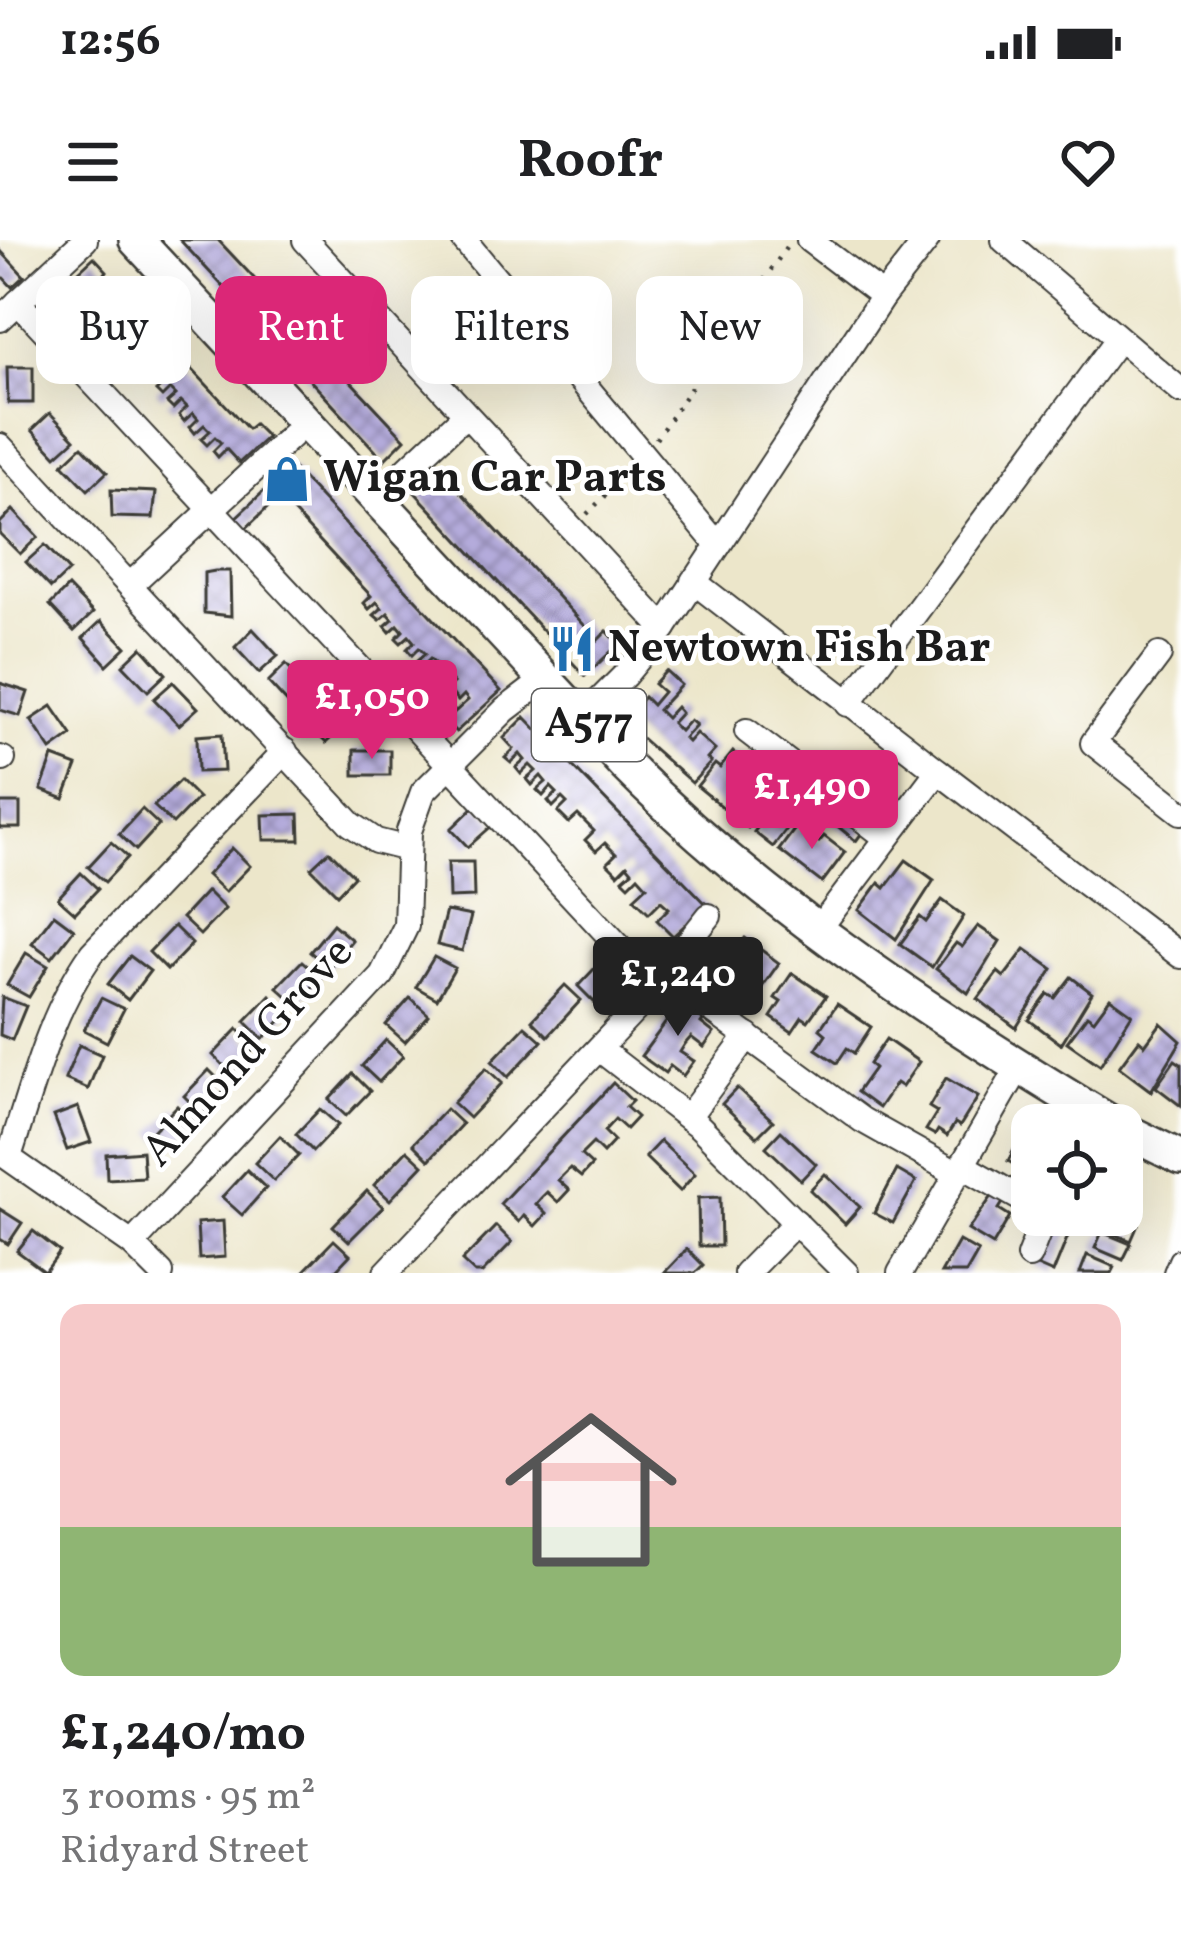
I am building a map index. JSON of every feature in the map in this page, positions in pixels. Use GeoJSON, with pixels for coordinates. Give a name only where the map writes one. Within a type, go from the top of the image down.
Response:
{"type":"FeatureCollection","features":[{"type":"Feature","properties":{"kind":"highway","name":"A577"},"geometry":{"type":"LineString","coordinates":[[136,240],[676,815],[818,930],[1018,1067],[1082,1104]]}},
{"type":"Feature","properties":{"kind":"highway","name":"A577"},"geometry":{"type":"LineString","coordinates":[[1143,1140],[1181,1180]]}},
{"type":"Feature","properties":{"kind":"street"},"geometry":{"type":"LineString","coordinates":[[85,240],[9,311],[213,508],[642,971],[748,1036],[862,1120],[1011,1195]]}},
{"type":"Feature","properties":{"kind":"street"},"geometry":{"type":"LineString","coordinates":[[304,240],[664,628]]}},
{"type":"Feature","properties":{"kind":"street"},"geometry":{"type":"LineString","coordinates":[[464,240],[717,544]]}},
{"type":"Feature","properties":{"kind":"street"},"geometry":{"type":"LineString","coordinates":[[809,240],[884,296]]}},
{"type":"Feature","properties":{"kind":"street"},"geometry":{"type":"LineString","coordinates":[[582,718],[664,628],[884,296],[927,240]]}},
{"type":"Feature","properties":{"kind":"street"},"geometry":{"type":"LineString","coordinates":[[1004,240],[1181,391]]}},
{"type":"Feature","properties":{"kind":"street"},"geometry":{"type":"LineString","coordinates":[[848,704],[1118,340]]}},
{"type":"Feature","properties":{"kind":"street"},"geometry":{"type":"LineString","coordinates":[[376,498],[465,415]]}},
{"type":"Feature","properties":{"kind":"street"},"geometry":{"type":"LineString","coordinates":[[131,584],[305,424]]}},
{"type":"Feature","properties":{"kind":"street"},"geometry":{"type":"LineString","coordinates":[[0,446],[359,831],[407,849]]}},
{"type":"Feature","properties":{"kind":"street"},"geometry":{"type":"LineString","coordinates":[[693,581],[1181,956]]}},
{"type":"Feature","properties":{"kind":"street"},"geometry":{"type":"LineString","coordinates":[[1159,654],[1093,743],[1181,812]]}},
{"type":"Feature","properties":{"kind":"street","name":"Almond Grove"},"geometry":{"type":"LineString","coordinates":[[132,1244],[382,975],[406,926],[407,849],[415,808],[451,763],[505,710],[547,678]]}},
{"type":"Feature","properties":{"kind":"street"},"geometry":{"type":"LineString","coordinates":[[747,731],[887,838]]}},
{"type":"Feature","properties":{"kind":"street"},"geometry":{"type":"LineString","coordinates":[[161,1273],[132,1244],[5,1154],[52,1024],[92,953],[285,751]]}},
{"type":"Feature","properties":{"kind":"street"},"geometry":{"type":"LineString","coordinates":[[818,930],[938,771]]}},
{"type":"Feature","properties":{"kind":"street"},"geometry":{"type":"LineString","coordinates":[[386,1273],[662,980],[709,916]]}},
{"type":"Feature","properties":{"kind":"street"},"geometry":{"type":"LineString","coordinates":[[688,1117],[748,1036]]}},
{"type":"Feature","properties":{"kind":"street"},"geometry":{"type":"LineString","coordinates":[[599,1048],[688,1117],[846,1273]]}},
{"type":"Feature","properties":{"kind":"street"},"geometry":{"type":"LineString","coordinates":[[900,1273],[1018,1067]]}},
{"type":"Feature","properties":{"kind":"street"},"geometry":{"type":"LineString","coordinates":[[746,1273],[796,1222]]}},
{"type":"Feature","properties":{"kind":"street"},"geometry":{"type":"LineString","coordinates":[[1029,1256],[1037,1236]]}},
{"type":"Feature","properties":{"kind":"street"},"geometry":{"type":"LineString","coordinates":[[1176,1273],[1181,1261]]}},
{"type":"Feature","properties":{"kind":"path"},"geometry":{"type":"LineString","coordinates":[[571,530],[645,456],[791,240]]}},
{"type":"Feature","properties":{"kind":"building"},"geometry":{"type":"Polygon","coordinates":[[[180,240],[218,240],[252,276],[215,278],[180,240]]]}},
{"type":"Feature","properties":{"kind":"building"},"geometry":{"type":"Polygon","coordinates":[[[0,250],[24,276],[12,287],[0,274],[0,250]]]}},
{"type":"Feature","properties":{"kind":"building"},"geometry":{"type":"Polygon","coordinates":[[[94,257],[107,271],[105,276],[73,276],[94,257]]]}},
{"type":"Feature","properties":{"kind":"building"},"geometry":{"type":"Polygon","coordinates":[[[7,367],[33,367],[33,403],[8,403],[7,367]]]}},
{"type":"Feature","properties":{"kind":"building"},"geometry":{"type":"Polygon","coordinates":[[[191,368],[248,429],[254,424],[267,437],[239,463],[226,449],[218,457],[213,451],[221,443],[215,437],[207,445],[201,439],[210,431],[204,425],[195,433],[190,427],[198,419],[193,413],[184,421],[179,415],[187,407],[181,401],[173,409],[167,403],[176,395],[170,389],[162,397],[156,391],[164,384],[191,384],[191,368]]]}},
{"type":"Feature","properties":{"kind":"building"},"geometry":{"type":"Polygon","coordinates":[[[314,384],[353,384],[405,439],[384,460],[314,384]]]}},
{"type":"Feature","properties":{"kind":"building"},"geometry":{"type":"Polygon","coordinates":[[[50,413],[75,439],[56,456],[32,430],[50,413]]]}},
{"type":"Feature","properties":{"kind":"building"},"geometry":{"type":"Polygon","coordinates":[[[82,446],[107,472],[88,490],[63,464],[82,446]]]}},
{"type":"Feature","properties":{"kind":"building"},"geometry":{"type":"Polygon","coordinates":[[[434,463],[598,640],[607,631],[619,644],[585,676],[409,486],[434,463]]]}},
{"type":"Feature","properties":{"kind":"building"},"geometry":{"type":"Polygon","coordinates":[[[291,466],[501,691],[456,732],[445,721],[468,700],[464,695],[458,701],[447,688],[453,683],[442,672],[437,677],[430,670],[436,665],[430,659],[423,666],[417,661],[425,654],[419,648],[412,655],[407,649],[414,642],[409,636],[401,643],[396,638],[403,631],[398,625],[390,632],[385,626],[393,619],[388,613],[380,620],[374,615],[382,608],[377,602],[369,609],[364,603],[371,596],[279,497],[242,532],[232,521],[291,466]]]}},
{"type":"Feature","properties":{"kind":"building"},"geometry":{"type":"Polygon","coordinates":[[[111,490],[156,492],[153,518],[112,517],[111,490]]]}},
{"type":"Feature","properties":{"kind":"building"},"geometry":{"type":"Polygon","coordinates":[[[13,510],[38,537],[20,554],[0,534],[0,523],[13,510]]]}},
{"type":"Feature","properties":{"kind":"building"},"geometry":{"type":"Polygon","coordinates":[[[45,545],[69,571],[51,588],[26,562],[45,545]]]}},
{"type":"Feature","properties":{"kind":"building"},"geometry":{"type":"Polygon","coordinates":[[[230,571],[231,616],[204,613],[204,573],[230,571]]]}},
{"type":"Feature","properties":{"kind":"building"},"geometry":{"type":"Polygon","coordinates":[[[68,587],[93,613],[74,631],[50,605],[68,587]]]}},
{"type":"Feature","properties":{"kind":"building"},"geometry":{"type":"Polygon","coordinates":[[[101,621],[126,647],[107,665],[83,638],[101,621]]]}},
{"type":"Feature","properties":{"kind":"building"},"geometry":{"type":"Polygon","coordinates":[[[253,629],[278,656],[259,673],[235,647],[253,629]]]}},
{"type":"Feature","properties":{"kind":"building"},"geometry":{"type":"Polygon","coordinates":[[[142,647],[166,674],[148,691],[123,665],[142,647]]]}},
{"type":"Feature","properties":{"kind":"building"},"geometry":{"type":"Polygon","coordinates":[[[286,664],[310,690],[292,708],[268,682],[286,664]]]}},
{"type":"Feature","properties":{"kind":"building"},"geometry":{"type":"Polygon","coordinates":[[[666,671],[681,685],[658,710],[666,718],[676,707],[681,713],[672,723],[680,731],[690,720],[696,725],[684,738],[688,742],[696,733],[715,750],[692,783],[622,721],[644,697],[652,705],[663,692],[654,684],[666,671]]]}},
{"type":"Feature","properties":{"kind":"building"},"geometry":{"type":"Polygon","coordinates":[[[173,682],[198,708],[179,725],[154,699],[173,682]]]}},
{"type":"Feature","properties":{"kind":"building"},"geometry":{"type":"Polygon","coordinates":[[[0,683],[28,692],[20,716],[0,710],[0,683]]]}},
{"type":"Feature","properties":{"kind":"building"},"geometry":{"type":"Polygon","coordinates":[[[320,699],[345,725],[326,743],[301,717],[320,699]]]}},
{"type":"Feature","properties":{"kind":"building"},"geometry":{"type":"Polygon","coordinates":[[[52,706],[72,735],[51,750],[31,720],[52,706]]]}},
{"type":"Feature","properties":{"kind":"building"},"geometry":{"type":"Polygon","coordinates":[[[525,717],[710,908],[689,929],[685,925],[673,936],[657,920],[669,908],[661,901],[649,913],[634,898],[647,886],[638,876],[629,885],[623,879],[632,871],[627,865],[618,874],[607,863],[616,854],[605,843],[596,851],[585,840],[594,831],[578,815],[569,823],[558,812],[567,803],[562,798],[553,807],[548,801],[557,793],[551,787],[543,796],[537,790],[546,782],[541,776],[532,785],[527,779],[536,771],[530,765],[521,774],[516,768],[525,760],[520,754],[511,763],[505,758],[514,749],[504,738],[525,717]]]}},
{"type":"Feature","properties":{"kind":"building"},"geometry":{"type":"Polygon","coordinates":[[[222,734],[224,771],[198,772],[197,736],[222,734]]]}},
{"type":"Feature","properties":{"kind":"building"},"geometry":{"type":"Polygon","coordinates":[[[354,750],[390,750],[390,775],[354,775],[354,750]]]}},
{"type":"Feature","properties":{"kind":"building"},"geometry":{"type":"Polygon","coordinates":[[[733,752],[752,769],[725,809],[697,786],[715,764],[720,768],[733,752]]]}},
{"type":"Feature","properties":{"kind":"building"},"geometry":{"type":"Polygon","coordinates":[[[53,757],[77,766],[64,799],[41,790],[53,757]]]}},
{"type":"Feature","properties":{"kind":"building"},"geometry":{"type":"Polygon","coordinates":[[[180,780],[198,798],[173,824],[154,806],[180,780]]]}},
{"type":"Feature","properties":{"kind":"building"},"geometry":{"type":"Polygon","coordinates":[[[756,784],[773,798],[748,828],[731,814],[756,784]]]}},
{"type":"Feature","properties":{"kind":"building"},"geometry":{"type":"Polygon","coordinates":[[[818,794],[864,830],[856,841],[810,804],[818,794]]]}},
{"type":"Feature","properties":{"kind":"building"},"geometry":{"type":"Polygon","coordinates":[[[777,802],[796,817],[773,847],[754,832],[777,802]]]}},
{"type":"Feature","properties":{"kind":"building"},"geometry":{"type":"Polygon","coordinates":[[[0,803],[20,803],[20,828],[0,828],[0,803]]]}},
{"type":"Feature","properties":{"kind":"building"},"geometry":{"type":"Polygon","coordinates":[[[477,804],[495,823],[468,847],[451,829],[477,804]]]}},
{"type":"Feature","properties":{"kind":"building"},"geometry":{"type":"Polygon","coordinates":[[[142,809],[159,825],[136,850],[119,834],[142,809]]]}},
{"type":"Feature","properties":{"kind":"building"},"geometry":{"type":"Polygon","coordinates":[[[299,814],[300,840],[264,840],[263,815],[299,814]]]}},
{"type":"Feature","properties":{"kind":"building"},"geometry":{"type":"Polygon","coordinates":[[[807,823],[818,831],[813,838],[819,842],[824,836],[845,852],[822,883],[779,850],[797,826],[802,830],[807,823]]]}},
{"type":"Feature","properties":{"kind":"building"},"geometry":{"type":"Polygon","coordinates":[[[111,842],[128,857],[105,882],[88,867],[111,842]]]}},
{"type":"Feature","properties":{"kind":"building"},"geometry":{"type":"Polygon","coordinates":[[[232,848],[250,866],[225,892],[207,875],[232,848]]]}},
{"type":"Feature","properties":{"kind":"building"},"geometry":{"type":"Polygon","coordinates":[[[329,851],[354,876],[337,894],[311,868],[329,851]]]}},
{"type":"Feature","properties":{"kind":"building"},"geometry":{"type":"Polygon","coordinates":[[[906,860],[934,880],[896,939],[859,910],[879,883],[885,888],[906,860]]]}},
{"type":"Feature","properties":{"kind":"building"},"geometry":{"type":"Polygon","coordinates":[[[448,862],[473,862],[474,897],[449,898],[448,862]]]}},
{"type":"Feature","properties":{"kind":"building"},"geometry":{"type":"Polygon","coordinates":[[[81,873],[98,889],[75,913],[58,898],[81,873]]]}},
{"type":"Feature","properties":{"kind":"building"},"geometry":{"type":"Polygon","coordinates":[[[207,891],[225,909],[200,935],[182,918],[207,891]]]}},
{"type":"Feature","properties":{"kind":"building"},"geometry":{"type":"Polygon","coordinates":[[[942,900],[964,916],[932,967],[900,944],[920,917],[926,922],[942,900]]]}},
{"type":"Feature","properties":{"kind":"building"},"geometry":{"type":"Polygon","coordinates":[[[446,911],[471,916],[462,951],[437,945],[446,911]]]}},
{"type":"Feature","properties":{"kind":"building"},"geometry":{"type":"Polygon","coordinates":[[[54,914],[74,929],[52,958],[32,943],[54,914]]]}},
{"type":"Feature","properties":{"kind":"building"},"geometry":{"type":"Polygon","coordinates":[[[333,924],[352,940],[329,968],[310,952],[333,924]]]}},
{"type":"Feature","properties":{"kind":"building"},"geometry":{"type":"Polygon","coordinates":[[[174,926],[192,944],[167,970],[149,952],[174,926]]]}},
{"type":"Feature","properties":{"kind":"building"},"geometry":{"type":"Polygon","coordinates":[[[978,926],[1000,941],[968,993],[936,969],[956,943],[962,947],[978,926]]]}},
{"type":"Feature","properties":{"kind":"building"},"geometry":{"type":"Polygon","coordinates":[[[745,938],[779,963],[762,987],[757,983],[743,1002],[719,984],[745,938]]]}},
{"type":"Feature","properties":{"kind":"building"},"geometry":{"type":"Polygon","coordinates":[[[1025,949],[1053,969],[1016,1028],[978,999],[998,972],[1004,977],[1025,949]]]}},
{"type":"Feature","properties":{"kind":"building"},"geometry":{"type":"Polygon","coordinates":[[[611,951],[627,966],[594,1002],[578,986],[611,951]]]}},
{"type":"Feature","properties":{"kind":"building"},"geometry":{"type":"Polygon","coordinates":[[[26,953],[48,966],[29,997],[7,985],[26,953]]]}},
{"type":"Feature","properties":{"kind":"building"},"geometry":{"type":"Polygon","coordinates":[[[130,956],[150,971],[128,1000],[108,984],[130,956]]]}},
{"type":"Feature","properties":{"kind":"building"},"geometry":{"type":"Polygon","coordinates":[[[434,957],[455,968],[437,999],[416,987],[434,957]]]}},
{"type":"Feature","properties":{"kind":"building"},"geometry":{"type":"Polygon","coordinates":[[[302,961],[321,978],[296,1004],[277,987],[302,961]]]}},
{"type":"Feature","properties":{"kind":"building"},"geometry":{"type":"Polygon","coordinates":[[[792,973],[826,996],[808,1021],[802,1017],[792,1032],[771,1017],[781,1002],[775,998],[792,973]]]}},
{"type":"Feature","properties":{"kind":"building"},"geometry":{"type":"Polygon","coordinates":[[[1071,977],[1092,993],[1061,1044],[1029,1020],[1048,994],[1055,998],[1071,977]]]}},
{"type":"Feature","properties":{"kind":"building"},"geometry":{"type":"Polygon","coordinates":[[[565,985],[581,1000],[548,1036],[532,1020],[565,985]]]}},
{"type":"Feature","properties":{"kind":"building"},"geometry":{"type":"Polygon","coordinates":[[[270,995],[288,1013],[263,1039],[245,1021],[270,995]]]}},
{"type":"Feature","properties":{"kind":"building"},"geometry":{"type":"Polygon","coordinates":[[[2,997],[26,1006],[12,1040],[0,1035],[2,997]]]}},
{"type":"Feature","properties":{"kind":"building"},"geometry":{"type":"Polygon","coordinates":[[[101,998],[124,1009],[107,1042],[84,1030],[101,998]]]}},
{"type":"Feature","properties":{"kind":"building"},"geometry":{"type":"Polygon","coordinates":[[[410,998],[429,1015],[405,1042],[386,1025],[410,998]]]}},
{"type":"Feature","properties":{"kind":"building"},"geometry":{"type":"Polygon","coordinates":[[[1110,998],[1132,1014],[1100,1065],[1067,1042],[1087,1015],[1094,1020],[1110,998]]]}},
{"type":"Feature","properties":{"kind":"building"},"geometry":{"type":"Polygon","coordinates":[[[683,999],[706,1016],[701,1023],[714,1033],[704,1047],[691,1037],[685,1044],[680,1052],[694,1061],[683,1076],[670,1066],[665,1073],[641,1056],[683,999]]]}},
{"type":"Feature","properties":{"kind":"building"},"geometry":{"type":"Polygon","coordinates":[[[837,1004],[871,1027],[854,1053],[847,1048],[837,1063],[816,1049],[826,1034],[820,1029],[837,1004]]]}},
{"type":"Feature","properties":{"kind":"building"},"geometry":{"type":"Polygon","coordinates":[[[1161,1023],[1181,1041],[1151,1091],[1119,1067],[1139,1040],[1145,1045],[1161,1023]]]}},
{"type":"Feature","properties":{"kind":"building"},"geometry":{"type":"Polygon","coordinates":[[[525,1026],[542,1041],[508,1077],[492,1061],[525,1026]]]}},
{"type":"Feature","properties":{"kind":"building"},"geometry":{"type":"Polygon","coordinates":[[[238,1029],[256,1047],[231,1073],[213,1055],[238,1029]]]}},
{"type":"Feature","properties":{"kind":"building"},"geometry":{"type":"Polygon","coordinates":[[[886,1039],[919,1062],[879,1108],[857,1092],[886,1039]]]}},
{"type":"Feature","properties":{"kind":"building"},"geometry":{"type":"Polygon","coordinates":[[[386,1040],[403,1056],[379,1082],[362,1066],[386,1040]]]}},
{"type":"Feature","properties":{"kind":"building"},"geometry":{"type":"Polygon","coordinates":[[[79,1045],[102,1055],[88,1089],[65,1079],[79,1045]]]}},
{"type":"Feature","properties":{"kind":"building"},"geometry":{"type":"Polygon","coordinates":[[[1175,1060],[1181,1064],[1181,1106],[1156,1087],[1175,1060]]]}},
{"type":"Feature","properties":{"kind":"building"},"geometry":{"type":"Polygon","coordinates":[[[486,1068],[502,1083],[469,1118],[453,1103],[486,1068]]]}},
{"type":"Feature","properties":{"kind":"building"},"geometry":{"type":"Polygon","coordinates":[[[209,1070],[227,1088],[202,1114],[184,1096],[209,1070]]]}},
{"type":"Feature","properties":{"kind":"building"},"geometry":{"type":"Polygon","coordinates":[[[353,1074],[370,1091],[346,1116],[329,1100],[353,1074]]]}},
{"type":"Feature","properties":{"kind":"building"},"geometry":{"type":"Polygon","coordinates":[[[946,1078],[978,1097],[960,1126],[955,1123],[947,1136],[938,1130],[935,1135],[926,1130],[937,1112],[929,1107],[946,1078]]]}},
{"type":"Feature","properties":{"kind":"building"},"geometry":{"type":"Polygon","coordinates":[[[613,1083],[632,1101],[626,1107],[637,1117],[626,1129],[615,1119],[604,1131],[614,1141],[603,1153],[593,1143],[581,1155],[592,1165],[581,1177],[570,1168],[558,1180],[569,1190],[558,1202],[547,1192],[541,1198],[536,1204],[546,1214],[535,1226],[524,1216],[519,1222],[500,1204],[613,1083]]]}},
{"type":"Feature","properties":{"kind":"building"},"geometry":{"type":"Polygon","coordinates":[[[737,1088],[773,1121],[757,1137],[722,1104],[737,1088]]]}},
{"type":"Feature","properties":{"kind":"building"},"geometry":{"type":"Polygon","coordinates":[[[177,1106],[195,1124],[170,1150],[152,1132],[177,1106]]]}},
{"type":"Feature","properties":{"kind":"building"},"geometry":{"type":"Polygon","coordinates":[[[78,1107],[91,1142],[67,1150],[54,1116],[78,1107]]]}},
{"type":"Feature","properties":{"kind":"building"},"geometry":{"type":"Polygon","coordinates":[[[320,1109],[338,1125],[313,1151],[296,1134],[320,1109]]]}},
{"type":"Feature","properties":{"kind":"building"},"geometry":{"type":"Polygon","coordinates":[[[446,1109],[462,1124],[429,1160],[413,1144],[446,1109]]]}},
{"type":"Feature","properties":{"kind":"building"},"geometry":{"type":"Polygon","coordinates":[[[781,1131],[816,1164],[801,1180],[766,1147],[781,1131]]]}},
{"type":"Feature","properties":{"kind":"building"},"geometry":{"type":"Polygon","coordinates":[[[280,1136],[299,1155],[274,1181],[255,1163],[280,1136]]]}},
{"type":"Feature","properties":{"kind":"building"},"geometry":{"type":"Polygon","coordinates":[[[660,1141],[695,1174],[680,1191],[645,1157],[660,1141]]]}},
{"type":"Feature","properties":{"kind":"building"},"geometry":{"type":"Polygon","coordinates":[[[407,1150],[423,1165],[390,1200],[374,1185],[407,1150]]]}},
{"type":"Feature","properties":{"kind":"building"},"geometry":{"type":"Polygon","coordinates":[[[142,1151],[144,1177],[107,1179],[106,1154],[142,1151]]]}},
{"type":"Feature","properties":{"kind":"building"},"geometry":{"type":"Polygon","coordinates":[[[247,1170],[266,1188],[242,1215],[222,1197],[247,1170]]]}},
{"type":"Feature","properties":{"kind":"building"},"geometry":{"type":"Polygon","coordinates":[[[897,1170],[916,1181],[893,1223],[874,1213],[897,1170]]]}},
{"type":"Feature","properties":{"kind":"building"},"geometry":{"type":"Polygon","coordinates":[[[825,1174],[860,1207],[845,1224],[810,1190],[825,1174]]]}},
{"type":"Feature","properties":{"kind":"building"},"geometry":{"type":"Polygon","coordinates":[[[367,1191],[383,1207],[349,1241],[333,1226],[367,1191]]]}},
{"type":"Feature","properties":{"kind":"building"},"geometry":{"type":"Polygon","coordinates":[[[993,1195],[1004,1201],[999,1209],[1010,1216],[993,1245],[968,1230],[993,1195]]]}},
{"type":"Feature","properties":{"kind":"building"},"geometry":{"type":"Polygon","coordinates":[[[720,1197],[721,1246],[699,1246],[698,1198],[720,1197]]]}},
{"type":"Feature","properties":{"kind":"building"},"geometry":{"type":"Polygon","coordinates":[[[0,1209],[22,1223],[8,1244],[0,1239],[0,1209]]]}},
{"type":"Feature","properties":{"kind":"building"},"geometry":{"type":"Polygon","coordinates":[[[223,1221],[225,1257],[199,1259],[197,1223],[223,1221]]]}},
{"type":"Feature","properties":{"kind":"building"},"geometry":{"type":"Polygon","coordinates":[[[496,1226],[512,1242],[482,1273],[475,1273],[462,1261],[496,1226]]]}},
{"type":"Feature","properties":{"kind":"building"},"geometry":{"type":"Polygon","coordinates":[[[33,1231],[60,1252],[45,1272],[17,1251],[33,1231]]]}},
{"type":"Feature","properties":{"kind":"building"},"geometry":{"type":"Polygon","coordinates":[[[1050,1236],[1068,1236],[1053,1273],[1037,1266],[1050,1236]]]}},
{"type":"Feature","properties":{"kind":"building"},"geometry":{"type":"Polygon","coordinates":[[[1100,1236],[1131,1244],[1123,1260],[1095,1248],[1100,1236]]]}},
{"type":"Feature","properties":{"kind":"building"},"geometry":{"type":"Polygon","coordinates":[[[334,1240],[350,1255],[333,1273],[302,1273],[334,1240]]]}},
{"type":"Feature","properties":{"kind":"building"},"geometry":{"type":"Polygon","coordinates":[[[959,1241],[978,1252],[966,1273],[941,1273],[959,1241]]]}},
{"type":"Feature","properties":{"kind":"building"},"geometry":{"type":"Polygon","coordinates":[[[687,1249],[703,1265],[695,1273],[664,1273],[687,1249]]]}},
{"type":"Feature","properties":{"kind":"building"},"geometry":{"type":"Polygon","coordinates":[[[1087,1255],[1115,1267],[1112,1273],[1080,1273],[1087,1255]]]}},
{"type":"Feature","properties":{"kind":"place","name":"Wigan Car Parts"},"geometry":{"type":"Point","coordinates":[287,479]}},
{"type":"Feature","properties":{"kind":"place","name":"Newtown Fish Bar"},"geometry":{"type":"Point","coordinates":[572,649]}}]}
